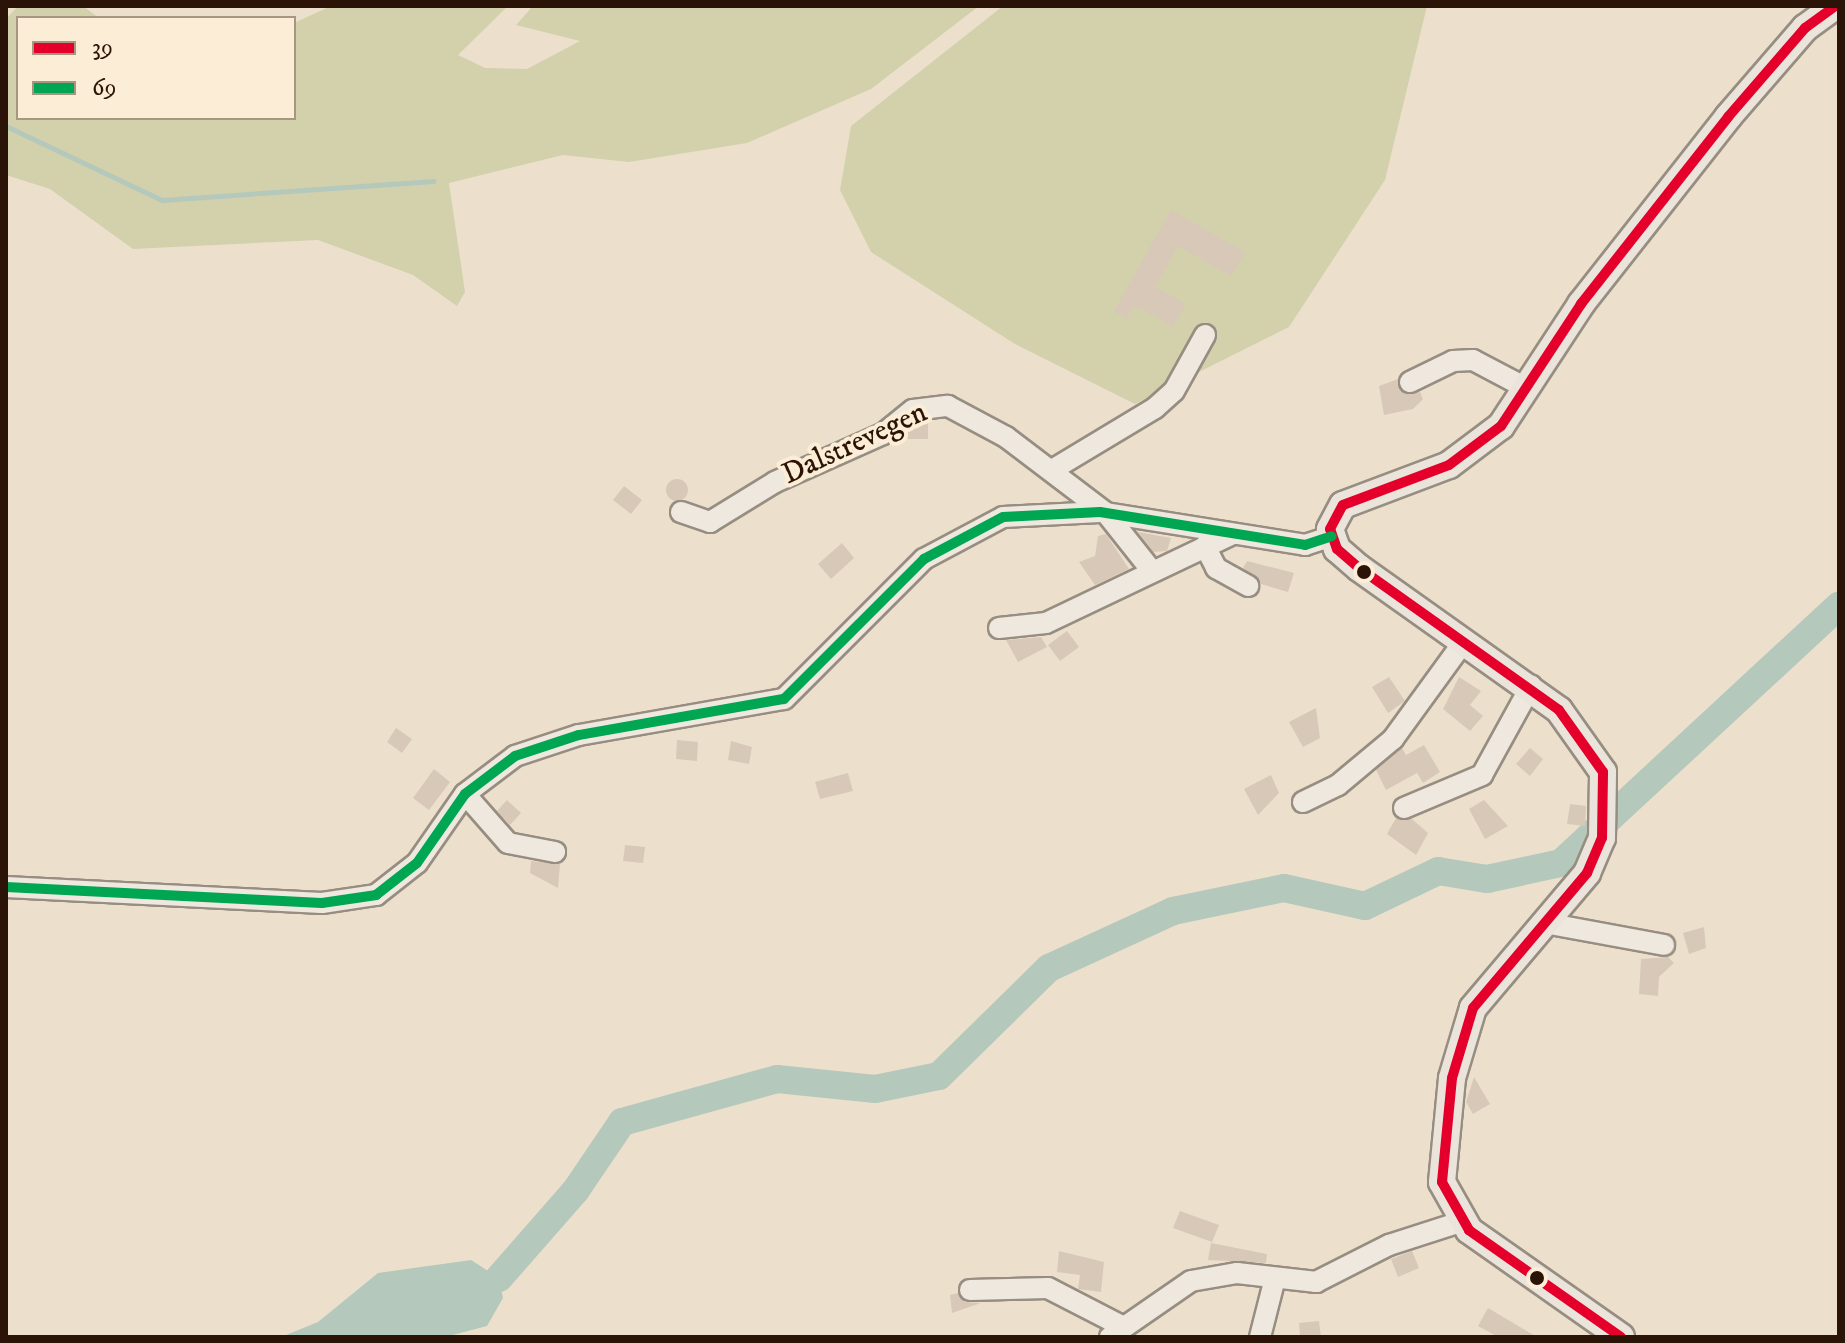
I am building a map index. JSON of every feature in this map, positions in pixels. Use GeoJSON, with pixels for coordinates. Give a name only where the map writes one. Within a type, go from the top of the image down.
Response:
{"type":"FeatureCollection","features":[{"type":"Feature","properties":{"kind":"main road"},"geometry":{"type":"LineString","coordinates":[[1621,1337],[1460,1222],[1444,1191],[1442,1156],[1461,1040],[1494,975],[1550,924],[1587,873],[1602,838],[1606,799],[1586,739],[1531,686],[1359,568],[1332,536],[1343,505],[1459,459],[1501,426],[1581,304],[1728,117],[1805,28],[1835,6]]}},
{"type":"Feature","properties":{"kind":"street"},"geometry":{"type":"LineString","coordinates":[[1052,470],[1155,408],[1174,391],[1205,335]]}},
{"type":"Feature","properties":{"kind":"street"},"geometry":{"type":"LineString","coordinates":[[1410,382],[1453,361],[1473,360],[1528,389]]}},
{"type":"Feature","properties":{"kind":"street","name":"Dalstrevegen"},"geometry":{"type":"LineString","coordinates":[[681,512],[710,522],[930,405],[971,415],[1052,470],[1106,513],[1152,571]]}},
{"type":"Feature","properties":{"kind":"street","name":"Dalstrevegen"},"geometry":{"type":"LineString","coordinates":[[6,887],[349,902],[376,895],[417,863],[465,794],[515,756],[552,742],[784,699],[950,541],[1003,517],[1106,513],[1305,545],[1332,536]]}},
{"type":"Feature","properties":{"kind":"street"},"geometry":{"type":"LineString","coordinates":[[999,628],[1046,623],[1233,534]]}},
{"type":"Feature","properties":{"kind":"street"},"geometry":{"type":"LineString","coordinates":[[1205,546],[1216,568],[1248,586]]}},
{"type":"Feature","properties":{"kind":"street"},"geometry":{"type":"LineString","coordinates":[[1303,802],[1338,785],[1393,739],[1465,640]]}},
{"type":"Feature","properties":{"kind":"street"},"geometry":{"type":"LineString","coordinates":[[1404,808],[1482,775],[1531,686]]}},
{"type":"Feature","properties":{"kind":"street"},"geometry":{"type":"LineString","coordinates":[[465,794],[508,843],[529,853],[555,852]]}},
{"type":"Feature","properties":{"kind":"street"},"geometry":{"type":"LineString","coordinates":[[1550,924],[1664,945]]}},
{"type":"Feature","properties":{"kind":"street"},"geometry":{"type":"LineString","coordinates":[[970,1290],[1048,1288],[1115,1331],[1201,1278],[1237,1273],[1274,1282],[1316,1282],[1389,1245],[1460,1222]]}},
{"type":"Feature","properties":{"kind":"street"},"geometry":{"type":"LineString","coordinates":[[1260,1337],[1274,1282]]}},
{"type":"Feature","properties":{"kind":"shaded area"},"geometry":{"type":"Polygon","coordinates":[[[18,6],[83,6],[96,16],[16,16],[16,120],[296,120],[296,22],[331,6],[508,6],[458,55],[485,68],[527,69],[580,41],[516,25],[533,6],[979,6],[871,89],[747,143],[629,162],[563,155],[449,183],[465,292],[457,306],[413,275],[318,240],[133,249],[50,189],[6,175],[6,19],[18,6]]]}},
{"type":"Feature","properties":{"kind":"shaded area"},"geometry":{"type":"Polygon","coordinates":[[[1003,6],[1427,6],[1385,180],[1289,327],[1135,404],[1015,344],[871,252],[840,190],[851,126],[1003,6]]]}},
{"type":"Feature","properties":{"kind":"shaded area"},"geometry":{"type":"Polygon","coordinates":[[[471,1260],[499,1278],[503,1298],[487,1326],[445,1337],[281,1337],[318,1322],[378,1273],[471,1260]]]}},
{"type":"Feature","properties":{"kind":"building"},"geometry":{"type":"Polygon","coordinates":[[[1171,210],[1245,252],[1231,276],[1178,246],[1155,287],[1186,304],[1173,327],[1142,309],[1132,308],[1127,319],[1114,311],[1171,210]]]}},
{"type":"Feature","properties":{"kind":"building"},"geometry":{"type":"Polygon","coordinates":[[[1398,379],[1402,392],[1420,392],[1423,399],[1413,409],[1384,415],[1379,386],[1398,379]]]}},
{"type":"Feature","properties":{"kind":"building"},"geometry":{"type":"Polygon","coordinates":[[[928,421],[928,439],[907,439],[907,431],[928,421]]]}},
{"type":"Feature","properties":{"kind":"building"},"geometry":{"type":"Polygon","coordinates":[[[677,479],[685,482],[688,490],[685,498],[677,501],[669,498],[666,490],[669,482],[677,479]]]}},
{"type":"Feature","properties":{"kind":"building"},"geometry":{"type":"Polygon","coordinates":[[[624,486],[642,500],[631,514],[613,500],[624,486]]]}},
{"type":"Feature","properties":{"kind":"building"},"geometry":{"type":"Polygon","coordinates":[[[1138,532],[1171,538],[1167,551],[1153,552],[1138,532]]]}},
{"type":"Feature","properties":{"kind":"building"},"geometry":{"type":"Polygon","coordinates":[[[1106,534],[1129,569],[1095,585],[1079,562],[1095,556],[1098,536],[1106,534]]]}},
{"type":"Feature","properties":{"kind":"building"},"geometry":{"type":"Polygon","coordinates":[[[842,543],[854,558],[831,579],[818,564],[842,543]]]}},
{"type":"Feature","properties":{"kind":"building"},"geometry":{"type":"Polygon","coordinates":[[[1247,561],[1294,573],[1288,592],[1261,584],[1243,568],[1247,561]]]}},
{"type":"Feature","properties":{"kind":"building"},"geometry":{"type":"Polygon","coordinates":[[[1067,631],[1079,647],[1060,661],[1048,645],[1067,631]]]}},
{"type":"Feature","properties":{"kind":"building"},"geometry":{"type":"Polygon","coordinates":[[[1041,637],[1047,647],[1018,662],[1006,640],[1041,637]]]}},
{"type":"Feature","properties":{"kind":"building"},"geometry":{"type":"Polygon","coordinates":[[[1389,677],[1405,701],[1388,713],[1372,687],[1389,677]]]}},
{"type":"Feature","properties":{"kind":"building"},"geometry":{"type":"Polygon","coordinates":[[[1459,677],[1481,691],[1470,705],[1483,716],[1470,731],[1443,709],[1459,677]]]}},
{"type":"Feature","properties":{"kind":"building"},"geometry":{"type":"Polygon","coordinates":[[[1316,708],[1320,738],[1303,747],[1289,722],[1316,708]]]}},
{"type":"Feature","properties":{"kind":"building"},"geometry":{"type":"Polygon","coordinates":[[[396,728],[412,739],[402,753],[387,742],[396,728]]]}},
{"type":"Feature","properties":{"kind":"building"},"geometry":{"type":"Polygon","coordinates":[[[677,740],[698,742],[697,761],[676,759],[677,740]]]}},
{"type":"Feature","properties":{"kind":"building"},"geometry":{"type":"Polygon","coordinates":[[[731,741],[752,747],[749,764],[728,760],[731,741]]]}},
{"type":"Feature","properties":{"kind":"building"},"geometry":{"type":"Polygon","coordinates":[[[1424,745],[1440,772],[1423,783],[1417,773],[1386,790],[1376,770],[1402,748],[1406,755],[1424,745]]]}},
{"type":"Feature","properties":{"kind":"building"},"geometry":{"type":"Polygon","coordinates":[[[1530,748],[1543,759],[1530,776],[1516,764],[1530,748]]]}},
{"type":"Feature","properties":{"kind":"building"},"geometry":{"type":"Polygon","coordinates":[[[434,769],[450,782],[429,810],[413,798],[434,769]]]}},
{"type":"Feature","properties":{"kind":"building"},"geometry":{"type":"Polygon","coordinates":[[[848,773],[853,791],[820,799],[815,782],[848,773]]]}},
{"type":"Feature","properties":{"kind":"building"},"geometry":{"type":"Polygon","coordinates":[[[1271,775],[1279,793],[1258,815],[1244,789],[1271,775]]]}},
{"type":"Feature","properties":{"kind":"building"},"geometry":{"type":"Polygon","coordinates":[[[507,800],[521,813],[510,825],[497,811],[507,800]]]}},
{"type":"Feature","properties":{"kind":"building"},"geometry":{"type":"Polygon","coordinates":[[[1484,800],[1508,826],[1485,839],[1469,809],[1484,800]]]}},
{"type":"Feature","properties":{"kind":"building"},"geometry":{"type":"Polygon","coordinates":[[[1570,804],[1586,806],[1585,826],[1567,824],[1570,804]]]}},
{"type":"Feature","properties":{"kind":"building"},"geometry":{"type":"Polygon","coordinates":[[[1396,818],[1412,819],[1428,833],[1416,855],[1387,834],[1396,818]]]}},
{"type":"Feature","properties":{"kind":"building"},"geometry":{"type":"Polygon","coordinates":[[[625,845],[645,847],[643,863],[623,861],[625,845]]]}},
{"type":"Feature","properties":{"kind":"building"},"geometry":{"type":"Polygon","coordinates":[[[531,861],[560,864],[558,888],[530,873],[531,861]]]}},
{"type":"Feature","properties":{"kind":"building"},"geometry":{"type":"Polygon","coordinates":[[[1704,927],[1706,948],[1689,954],[1683,933],[1704,927]]]}},
{"type":"Feature","properties":{"kind":"building"},"geometry":{"type":"Polygon","coordinates":[[[1668,957],[1674,963],[1659,977],[1658,996],[1639,994],[1641,959],[1668,957]]]}},
{"type":"Feature","properties":{"kind":"building"},"geometry":{"type":"Polygon","coordinates":[[[1474,1077],[1490,1104],[1473,1114],[1466,1102],[1474,1077]]]}},
{"type":"Feature","properties":{"kind":"building"},"geometry":{"type":"Polygon","coordinates":[[[1180,1211],[1219,1225],[1212,1242],[1173,1228],[1180,1211]]]}},
{"type":"Feature","properties":{"kind":"building"},"geometry":{"type":"Polygon","coordinates":[[[1211,1243],[1267,1254],[1266,1263],[1208,1260],[1211,1243]]]}},
{"type":"Feature","properties":{"kind":"building"},"geometry":{"type":"Polygon","coordinates":[[[1059,1251],[1104,1262],[1101,1292],[1078,1289],[1080,1275],[1057,1272],[1059,1251]]]}},
{"type":"Feature","properties":{"kind":"building"},"geometry":{"type":"Polygon","coordinates":[[[1412,1251],[1419,1268],[1398,1277],[1391,1259],[1412,1251]]]}},
{"type":"Feature","properties":{"kind":"building"},"geometry":{"type":"Polygon","coordinates":[[[958,1293],[965,1302],[981,1303],[952,1313],[950,1295],[958,1293]]]}},
{"type":"Feature","properties":{"kind":"building"},"geometry":{"type":"Polygon","coordinates":[[[1488,1308],[1537,1337],[1498,1337],[1478,1326],[1488,1308]]]}},
{"type":"Feature","properties":{"kind":"building"},"geometry":{"type":"Polygon","coordinates":[[[1319,1321],[1321,1337],[1300,1337],[1299,1323],[1319,1321]]]}},
{"type":"Feature","properties":{"kind":"waterway"},"geometry":{"type":"LineString","coordinates":[[6,126],[162,200],[433,181]]}},
{"type":"Feature","properties":{"kind":"waterway"},"geometry":{"type":"LineString","coordinates":[[499,1278],[576,1190],[622,1122],[777,1079],[875,1089],[939,1076],[1049,968],[1173,911],[1284,888],[1365,906],[1438,871],[1487,879],[1561,863],[1839,606]]}},
{"type":"Feature","properties":{"kind":"transit line","name":"39"},"geometry":{"type":"LineString","coordinates":[[1621,1337],[1469,1230],[1442,1182],[1452,1078],[1473,1008],[1587,873],[1602,838],[1603,772],[1559,710],[1359,568],[1337,549],[1330,529],[1343,505],[1449,465],[1501,426],[1581,304],[1728,117],[1805,28],[1835,6]]}},
{"type":"Feature","properties":{"kind":"transit line","name":"69"},"geometry":{"type":"LineString","coordinates":[[6,887],[322,903],[376,895],[417,863],[465,794],[515,756],[579,735],[784,699],[924,559],[1003,517],[1100,512],[1305,545],[1332,536]]}}]}
